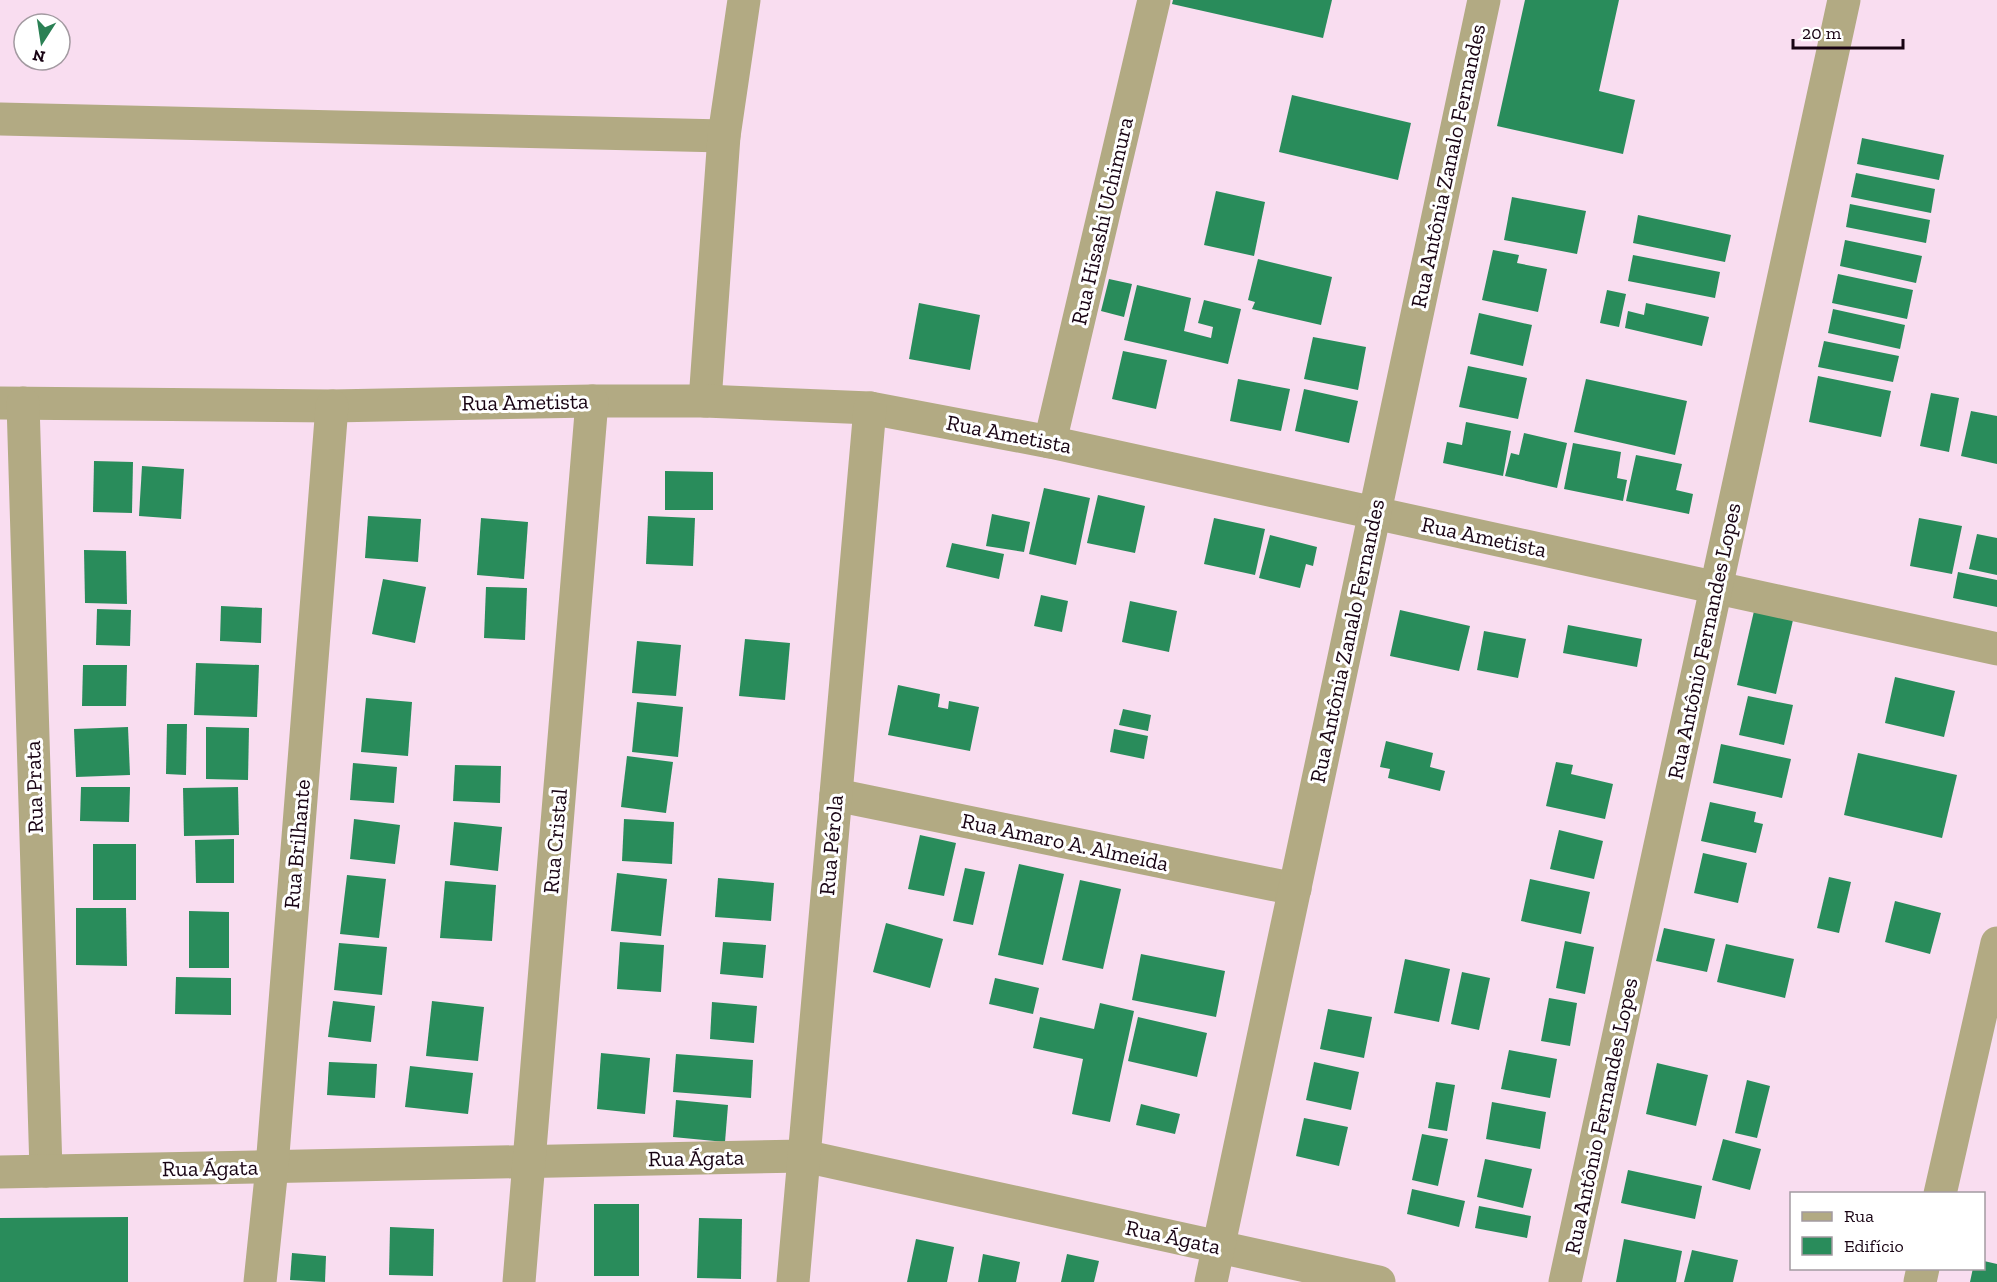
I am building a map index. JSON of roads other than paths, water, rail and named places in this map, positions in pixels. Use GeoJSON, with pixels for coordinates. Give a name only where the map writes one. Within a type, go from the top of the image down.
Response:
{"type":"FeatureCollection","features":[{"type":"Feature","properties":{"kind":"street"},"geometry":{"type":"LineString","coordinates":[[705,401],[724,136],[744,0]]}},
{"type":"Feature","properties":{"kind":"street","name":"Rua Hisashi Uchimura"},"geometry":{"type":"LineString","coordinates":[[1050,442],[1154,0]]}},
{"type":"Feature","properties":{"kind":"street","name":"Rua Antônia Zanalo Fernandes"},"geometry":{"type":"LineString","coordinates":[[1211,1282],[1484,0]]}},
{"type":"Feature","properties":{"kind":"street","name":"Rua Antônio Fernandes Lopes"},"geometry":{"type":"LineString","coordinates":[[1565,1282],[1844,0]]}},
{"type":"Feature","properties":{"kind":"street"},"geometry":{"type":"LineString","coordinates":[[0,119],[724,136]]}},
{"type":"Feature","properties":{"kind":"street","name":"Rua Cristal"},"geometry":{"type":"LineString","coordinates":[[519,1282],[592,401]]}},
{"type":"Feature","properties":{"kind":"street","name":"Rua Ametista"},"geometry":{"type":"LineString","coordinates":[[12,403],[332,406],[705,401],[870,408],[1050,442],[1997,649]]}},
{"type":"Feature","properties":{"kind":"street","name":"Rua Prata"},"geometry":{"type":"LineString","coordinates":[[12,403],[46,1172]]}},
{"type":"Feature","properties":{"kind":"street","name":"Rua Brilhante"},"geometry":{"type":"LineString","coordinates":[[260,1282],[272,1167],[332,406]]}},
{"type":"Feature","properties":{"kind":"street","name":"Rua Pérola"},"geometry":{"type":"LineString","coordinates":[[793,1282],[870,408]]}},
{"type":"Feature","properties":{"kind":"street","name":"Rua Amaro A. Almeida"},"geometry":{"type":"LineString","coordinates":[[836,795],[1295,889]]}},
{"type":"Feature","properties":{"kind":"street"},"geometry":{"type":"LineString","coordinates":[[1940,1192],[1997,943]]}},
{"type":"Feature","properties":{"kind":"street","name":"Rua Ágata"},"geometry":{"type":"LineString","coordinates":[[0,1172],[804,1156],[1379,1282]]}}]}
